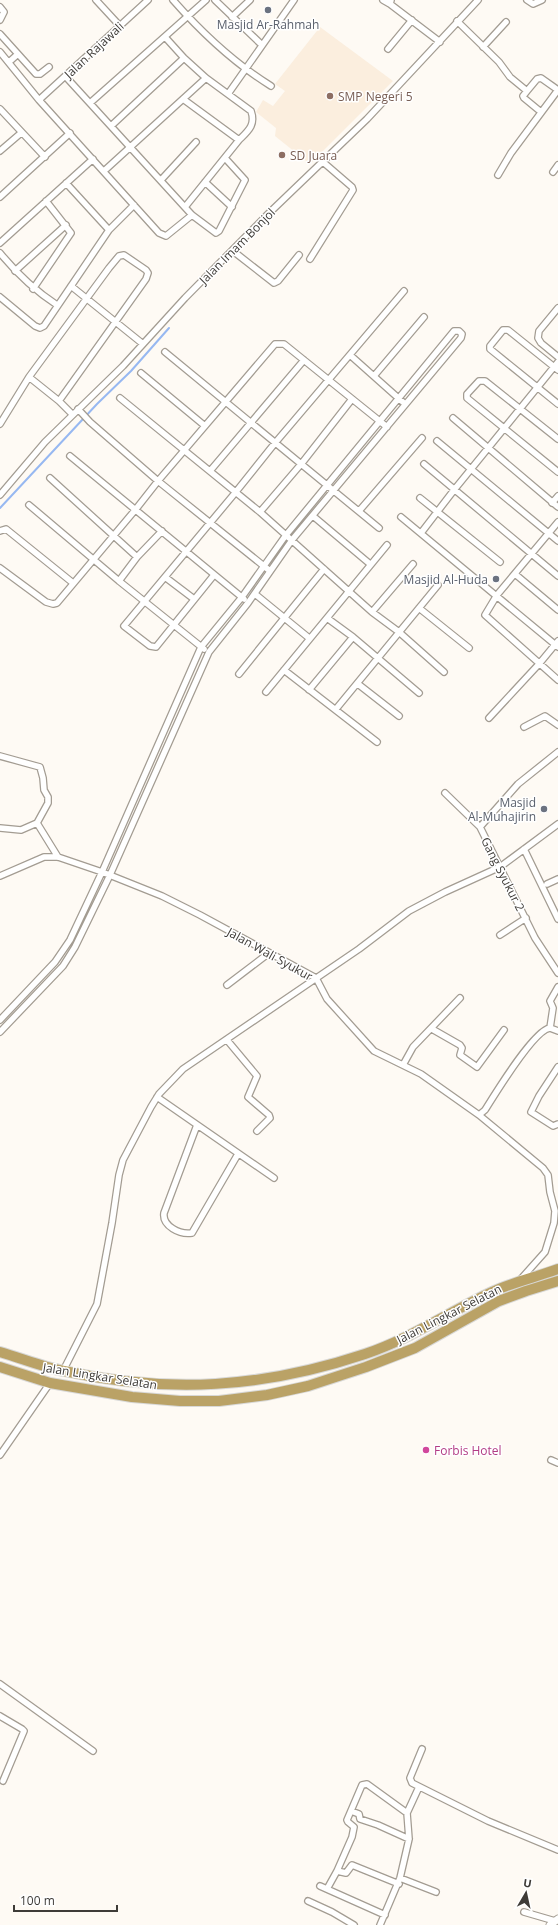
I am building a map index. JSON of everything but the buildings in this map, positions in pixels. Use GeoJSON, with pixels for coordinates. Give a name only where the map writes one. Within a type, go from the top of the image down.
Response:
{"type":"FeatureCollection","features":[{"type":"Feature","properties":{"kind":"highway","name":"Jalan Lingkar Selatan"},"geometry":{"type":"LineString","coordinates":[[0,1352],[63,1371],[131,1382],[178,1386],[246,1383],[289,1376],[365,1354],[413,1334],[493,1292],[523,1284],[555,1270]]}},
{"type":"Feature","properties":{"kind":"highway","name":"Jalan Lingkar Selatan"},"geometry":{"type":"LineString","coordinates":[[0,1367],[50,1383],[132,1397],[180,1401],[218,1401],[267,1395],[308,1386],[341,1376],[415,1348],[499,1301],[523,1284],[555,1282]]}},
{"type":"Feature","properties":{"kind":"street"},"geometry":{"type":"LineString","coordinates":[[96,0],[120,26]]}},
{"type":"Feature","properties":{"kind":"street","name":"Jalan Rajawali"},"geometry":{"type":"LineString","coordinates":[[40,100],[148,0]]}},
{"type":"Feature","properties":{"kind":"street"},"geometry":{"type":"LineString","coordinates":[[173,0],[214,43],[245,70],[271,86]]}},
{"type":"Feature","properties":{"kind":"street"},"geometry":{"type":"LineString","coordinates":[[90,103],[206,0]]}},
{"type":"Feature","properties":{"kind":"street"},"geometry":{"type":"LineString","coordinates":[[215,0],[262,45]]}},
{"type":"Feature","properties":{"kind":"street"},"geometry":{"type":"LineString","coordinates":[[232,17],[250,0]]}},
{"type":"Feature","properties":{"kind":"street"},"geometry":{"type":"LineString","coordinates":[[383,0],[390,2],[440,42]]}},
{"type":"Feature","properties":{"kind":"street","name":"Jalan Imam Bonjol"},"geometry":{"type":"LineString","coordinates":[[0,495],[45,442],[72,414],[143,344],[185,298],[367,119],[478,0]]}},
{"type":"Feature","properties":{"kind":"street"},"geometry":{"type":"LineString","coordinates":[[527,0],[533,4],[542,0]]}},
{"type":"Feature","properties":{"kind":"street"},"geometry":{"type":"LineString","coordinates":[[228,94],[293,1]]}},
{"type":"Feature","properties":{"kind":"street"},"geometry":{"type":"LineString","coordinates":[[0,7],[4,15],[0,20]]}},
{"type":"Feature","properties":{"kind":"street"},"geometry":{"type":"LineString","coordinates":[[388,49],[412,20]]}},
{"type":"Feature","properties":{"kind":"street"},"geometry":{"type":"LineString","coordinates":[[457,22],[499,62],[510,77],[527,91]]}},
{"type":"Feature","properties":{"kind":"street"},"geometry":{"type":"LineString","coordinates":[[483,47],[506,22]]}},
{"type":"Feature","properties":{"kind":"street"},"geometry":{"type":"LineString","coordinates":[[0,34],[36,74],[40,74],[49,66]]}},
{"type":"Feature","properties":{"kind":"street"},"geometry":{"type":"LineString","coordinates":[[165,37],[184,58],[206,78],[250,110],[252,114],[252,126],[185,207]]}},
{"type":"Feature","properties":{"kind":"street"},"geometry":{"type":"LineString","coordinates":[[0,52],[40,100],[159,234],[166,236],[192,215]]}},
{"type":"Feature","properties":{"kind":"street"},"geometry":{"type":"LineString","coordinates":[[8,62],[18,54]]}},
{"type":"Feature","properties":{"kind":"street"},"geometry":{"type":"LineString","coordinates":[[111,126],[184,58]]}},
{"type":"Feature","properties":{"kind":"street"},"geometry":{"type":"LineString","coordinates":[[66,76],[130,149],[161,180],[192,215],[214,232],[217,232],[232,207],[245,179],[225,158]]}},
{"type":"Feature","properties":{"kind":"street"},"geometry":{"type":"LineString","coordinates":[[104,171],[130,149],[206,78]]}},
{"type":"Feature","properties":{"kind":"street"},"geometry":{"type":"LineString","coordinates":[[498,175],[511,153],[558,90],[541,78],[537,79],[523,96],[541,112]]}},
{"type":"Feature","properties":{"kind":"street"},"geometry":{"type":"LineString","coordinates":[[183,99],[240,140]]}},
{"type":"Feature","properties":{"kind":"street"},"geometry":{"type":"LineString","coordinates":[[0,111],[45,157]]}},
{"type":"Feature","properties":{"kind":"street"},"geometry":{"type":"LineString","coordinates":[[0,197],[70,133]]}},
{"type":"Feature","properties":{"kind":"street"},"geometry":{"type":"LineString","coordinates":[[0,151],[21,134]]}},
{"type":"Feature","properties":{"kind":"street"},"geometry":{"type":"LineString","coordinates":[[161,180],[196,142]]}},
{"type":"Feature","properties":{"kind":"street"},"geometry":{"type":"LineString","coordinates":[[0,243],[93,159]]}},
{"type":"Feature","properties":{"kind":"street"},"geometry":{"type":"LineString","coordinates":[[310,259],[353,190],[352,187],[323,162]]}},
{"type":"Feature","properties":{"kind":"street"},"geometry":{"type":"LineString","coordinates":[[553,172],[558,165]]}},
{"type":"Feature","properties":{"kind":"street"},"geometry":{"type":"LineString","coordinates":[[205,182],[232,207]]}},
{"type":"Feature","properties":{"kind":"street"},"geometry":{"type":"LineString","coordinates":[[66,183],[110,230]]}},
{"type":"Feature","properties":{"kind":"street"},"geometry":{"type":"LineString","coordinates":[[33,289],[71,234],[66,225],[46,201]]}},
{"type":"Feature","properties":{"kind":"street"},"geometry":{"type":"LineString","coordinates":[[0,296],[35,326],[40,328],[44,326],[110,230],[134,205]]}},
{"type":"Feature","properties":{"kind":"street"},"geometry":{"type":"LineString","coordinates":[[14,271],[66,225]]}},
{"type":"Feature","properties":{"kind":"street"},"geometry":{"type":"LineString","coordinates":[[233,251],[274,283],[278,281],[299,255]]}},
{"type":"Feature","properties":{"kind":"street"},"geometry":{"type":"LineString","coordinates":[[0,253],[14,271],[33,289],[58,305]]}},
{"type":"Feature","properties":{"kind":"street"},"geometry":{"type":"LineString","coordinates":[[0,424],[29,377],[109,268],[121,255],[124,255],[146,270],[148,273],[146,279],[59,401]]}},
{"type":"Feature","properties":{"kind":"street"},"geometry":{"type":"LineString","coordinates":[[71,286],[115,323],[143,344]]}},
{"type":"Feature","properties":{"kind":"street"},"geometry":{"type":"LineString","coordinates":[[214,574],[154,647],[150,646],[125,627],[125,624],[235,493],[274,443],[404,291]]}},
{"type":"Feature","properties":{"kind":"street"},"geometry":{"type":"LineString","coordinates":[[558,308],[539,331],[538,338],[541,344],[558,357]]}},
{"type":"Feature","properties":{"kind":"street"},"geometry":{"type":"LineString","coordinates":[[374,376],[424,317]]}},
{"type":"Feature","properties":{"kind":"street"},"geometry":{"type":"LineString","coordinates":[[421,533],[537,387],[557,366],[503,330],[490,347],[537,387],[558,404]]}},
{"type":"Feature","properties":{"kind":"street"},"geometry":{"type":"LineString","coordinates":[[0,1020],[64,951],[102,872],[201,647],[242,597],[286,535],[379,421],[454,331],[459,331],[462,334],[461,338],[292,540],[255,594],[209,652],[110,875],[76,947],[63,966],[0,1032]]}},
{"type":"Feature","properties":{"kind":"street"},"geometry":{"type":"LineString","coordinates":[[0,568],[49,604],[57,603],[136,509],[158,480],[276,344],[284,344],[386,427]]}},
{"type":"Feature","properties":{"kind":"street"},"geometry":{"type":"LineString","coordinates":[[535,351],[541,344]]}},
{"type":"Feature","properties":{"kind":"street"},"geometry":{"type":"LineString","coordinates":[[165,352],[225,402],[252,422],[274,443],[302,463],[379,528]]}},
{"type":"Feature","properties":{"kind":"street"},"geometry":{"type":"LineString","coordinates":[[350,355],[405,404]]}},
{"type":"Feature","properties":{"kind":"street"},"geometry":{"type":"LineString","coordinates":[[210,471],[304,360]]}},
{"type":"Feature","properties":{"kind":"street"},"geometry":{"type":"LineString","coordinates":[[141,373],[205,426]]}},
{"type":"Feature","properties":{"kind":"street"},"geometry":{"type":"LineString","coordinates":[[29,377],[59,401],[72,414]]}},
{"type":"Feature","properties":{"kind":"street"},"geometry":{"type":"LineString","coordinates":[[558,439],[484,380],[479,381],[467,394],[467,398],[558,472]]}},
{"type":"Feature","properties":{"kind":"street"},"geometry":{"type":"LineString","coordinates":[[120,398],[260,512],[372,612],[399,632],[444,672]]}},
{"type":"Feature","properties":{"kind":"street"},"geometry":{"type":"LineString","coordinates":[[260,512],[302,463],[352,399]]}},
{"type":"Feature","properties":{"kind":"street"},"geometry":{"type":"LineString","coordinates":[[78,409],[90,422],[158,480],[209,523],[270,571]]}},
{"type":"Feature","properties":{"kind":"street"},"geometry":{"type":"LineString","coordinates":[[453,418],[558,507]]}},
{"type":"Feature","properties":{"kind":"street"},"geometry":{"type":"LineString","coordinates":[[359,511],[422,438]]}},
{"type":"Feature","properties":{"kind":"street"},"geometry":{"type":"LineString","coordinates":[[437,441],[558,541]]}},
{"type":"Feature","properties":{"kind":"street"},"geometry":{"type":"LineString","coordinates":[[70,456],[248,603]]}},
{"type":"Feature","properties":{"kind":"street"},"geometry":{"type":"LineString","coordinates":[[424,464],[558,576]]}},
{"type":"Feature","properties":{"kind":"street"},"geometry":{"type":"LineString","coordinates":[[50,478],[114,534],[137,557]]}},
{"type":"Feature","properties":{"kind":"street"},"geometry":{"type":"LineString","coordinates":[[552,503],[558,496]]}},
{"type":"Feature","properties":{"kind":"street"},"geometry":{"type":"LineString","coordinates":[[420,498],[500,562]]}},
{"type":"Feature","properties":{"kind":"street"},"geometry":{"type":"LineString","coordinates":[[29,505],[119,581],[209,652]]}},
{"type":"Feature","properties":{"kind":"street"},"geometry":{"type":"LineString","coordinates":[[313,516],[370,564]]}},
{"type":"Feature","properties":{"kind":"street"},"geometry":{"type":"LineString","coordinates":[[401,517],[557,644],[489,718]]}},
{"type":"Feature","properties":{"kind":"street"},"geometry":{"type":"LineString","coordinates":[[558,522],[533,554],[497,595],[485,612],[486,618],[558,680]]}},
{"type":"Feature","properties":{"kind":"street"},"geometry":{"type":"LineString","coordinates":[[0,531],[6,529],[74,583]]}},
{"type":"Feature","properties":{"kind":"street"},"geometry":{"type":"LineString","coordinates":[[119,581],[137,557],[162,531]]}},
{"type":"Feature","properties":{"kind":"street"},"geometry":{"type":"LineString","coordinates":[[266,692],[387,545]]}},
{"type":"Feature","properties":{"kind":"street"},"geometry":{"type":"LineString","coordinates":[[372,612],[413,564]]}},
{"type":"Feature","properties":{"kind":"street"},"geometry":{"type":"LineString","coordinates":[[239,674],[324,569]]}},
{"type":"Feature","properties":{"kind":"street"},"geometry":{"type":"LineString","coordinates":[[515,574],[558,610]]}},
{"type":"Feature","properties":{"kind":"street"},"geometry":{"type":"LineString","coordinates":[[165,577],[194,599]]}},
{"type":"Feature","properties":{"kind":"street"},"geometry":{"type":"LineString","coordinates":[[336,709],[438,585]]}},
{"type":"Feature","properties":{"kind":"street"},"geometry":{"type":"LineString","coordinates":[[255,594],[309,638]]}},
{"type":"Feature","properties":{"kind":"street"},"geometry":{"type":"LineString","coordinates":[[419,608],[469,648]]}},
{"type":"Feature","properties":{"kind":"street"},"geometry":{"type":"LineString","coordinates":[[328,618],[379,658],[419,693]]}},
{"type":"Feature","properties":{"kind":"street"},"geometry":{"type":"LineString","coordinates":[[309,690],[353,637]]}},
{"type":"Feature","properties":{"kind":"street"},"geometry":{"type":"LineString","coordinates":[[284,670],[378,742]]}},
{"type":"Feature","properties":{"kind":"street"},"geometry":{"type":"LineString","coordinates":[[358,684],[399,716]]}},
{"type":"Feature","properties":{"kind":"street"},"geometry":{"type":"LineString","coordinates":[[183,688],[191,692]]}},
{"type":"Feature","properties":{"kind":"street"},"geometry":{"type":"LineString","coordinates":[[524,727],[545,716],[558,725]]}},
{"type":"Feature","properties":{"kind":"street","name":"Gang Syukur 2"},"geometry":{"type":"LineString","coordinates":[[558,752],[518,784],[480,827],[541,949],[558,973]]}},
{"type":"Feature","properties":{"kind":"street"},"geometry":{"type":"LineString","coordinates":[[0,756],[37,766],[41,769],[44,790],[48,797],[48,802],[37,823],[21,830],[0,828]]}},
{"type":"Feature","properties":{"kind":"street"},"geometry":{"type":"LineString","coordinates":[[445,793],[480,827]]}},
{"type":"Feature","properties":{"kind":"street"},"geometry":{"type":"LineString","coordinates":[[37,823],[58,857]]}},
{"type":"Feature","properties":{"kind":"street"},"geometry":{"type":"LineString","coordinates":[[63,1371],[97,1304],[112,1224],[119,1175],[123,1160],[143,1119],[157,1097],[183,1069],[359,949],[419,904],[500,867],[558,824]]}},
{"type":"Feature","properties":{"kind":"street"},"geometry":{"type":"LineString","coordinates":[[524,849],[558,919]]}},
{"type":"Feature","properties":{"kind":"street","name":"Jalan Wali Syukur"},"geometry":{"type":"LineString","coordinates":[[0,876],[44,857],[58,857],[102,872],[162,896],[316,978],[327,999],[374,1051],[437,1084],[479,1115],[543,1168],[548,1175],[550,1192],[555,1211],[549,1239],[545,1252],[523,1284]]}},
{"type":"Feature","properties":{"kind":"street"},"geometry":{"type":"LineString","coordinates":[[547,884],[558,879]]}},
{"type":"Feature","properties":{"kind":"street"},"geometry":{"type":"LineString","coordinates":[[500,935],[526,918]]}},
{"type":"Feature","properties":{"kind":"street"},"geometry":{"type":"LineString","coordinates":[[227,985],[269,953]]}},
{"type":"Feature","properties":{"kind":"street"},"geometry":{"type":"LineString","coordinates":[[550,1028],[553,1008],[550,1001],[558,987]]}},
{"type":"Feature","properties":{"kind":"street"},"geometry":{"type":"LineString","coordinates":[[403,1065],[413,1047],[432,1029],[460,998]]}},
{"type":"Feature","properties":{"kind":"street"},"geometry":{"type":"LineString","coordinates":[[479,1115],[485,1110],[530,1044],[540,1032],[550,1028],[558,1031]]}},
{"type":"Feature","properties":{"kind":"street"},"geometry":{"type":"LineString","coordinates":[[432,1029],[460,1045],[462,1048],[460,1055],[477,1067],[504,1030]]}},
{"type":"Feature","properties":{"kind":"street"},"geometry":{"type":"LineString","coordinates":[[227,1040],[258,1076],[248,1097],[269,1114],[270,1118],[257,1131]]}},
{"type":"Feature","properties":{"kind":"street"},"geometry":{"type":"LineString","coordinates":[[556,1125],[532,1114],[531,1109],[558,1067]]}},
{"type":"Feature","properties":{"kind":"street"},"geometry":{"type":"LineString","coordinates":[[157,1097],[274,1178]]}},
{"type":"Feature","properties":{"kind":"street"},"geometry":{"type":"LineString","coordinates":[[197,1125],[164,1213],[164,1220],[170,1227],[186,1233],[192,1233],[238,1154]]}},
{"type":"Feature","properties":{"kind":"street"},"geometry":{"type":"LineString","coordinates":[[0,1455],[50,1383]]}},
{"type":"Feature","properties":{"kind":"street"},"geometry":{"type":"LineString","coordinates":[[551,1460],[558,1463]]}},
{"type":"Feature","properties":{"kind":"street"},"geometry":{"type":"LineString","coordinates":[[0,1684],[93,1751]]}},
{"type":"Feature","properties":{"kind":"street"},"geometry":{"type":"LineString","coordinates":[[0,1716],[22,1729],[24,1732],[2,1781]]}},
{"type":"Feature","properties":{"kind":"street"},"geometry":{"type":"LineString","coordinates":[[422,1749],[410,1778],[412,1783],[488,1821],[558,1850]]}},
{"type":"Feature","properties":{"kind":"street"},"geometry":{"type":"LineString","coordinates":[[327,1889],[337,1871],[354,1828],[347,1821],[362,1785],[364,1784],[381,1793],[407,1813]]}},
{"type":"Feature","properties":{"kind":"street"},"geometry":{"type":"LineString","coordinates":[[380,1925],[400,1881],[409,1839],[407,1813],[419,1787]]}},
{"type":"Feature","properties":{"kind":"street"},"geometry":{"type":"LineString","coordinates":[[351,1811],[359,1814],[360,1819],[378,1825],[409,1839]]}},
{"type":"Feature","properties":{"kind":"street"},"geometry":{"type":"LineString","coordinates":[[337,1871],[346,1873],[352,1865],[436,1892]]}},
{"type":"Feature","properties":{"kind":"street"},"geometry":{"type":"LineString","coordinates":[[320,1886],[385,1915]]}},
{"type":"Feature","properties":{"kind":"street"},"geometry":{"type":"LineString","coordinates":[[308,1902],[332,1912],[354,1925]]}},
{"type":"Feature","properties":{"kind":"street"},"geometry":{"type":"LineString","coordinates":[[524,1912],[554,1922]]}},
{"type":"Feature","properties":{"kind":"shaded area","name":"SMP Negeri 5"},"geometry":{"type":"Polygon","coordinates":[[[320,27],[393,81],[310,164],[275,136],[276,128],[256,112],[263,100],[273,106],[285,91],[275,84],[320,27]]]}},
{"type":"Feature","properties":{"kind":"waterway"},"geometry":{"type":"LineString","coordinates":[[0,508],[97,404],[131,371],[169,328]]}},
{"type":"Feature","properties":{"kind":"place","name":"Masjid Ar-Rahmah"},"geometry":{"type":"Point","coordinates":[268,10]}},
{"type":"Feature","properties":{"kind":"place","name":"SMP Negeri 5"},"geometry":{"type":"Point","coordinates":[330,96]}},
{"type":"Feature","properties":{"kind":"place","name":"SD Juara"},"geometry":{"type":"Point","coordinates":[282,155]}},
{"type":"Feature","properties":{"kind":"place","name":"Masjid Al-Huda"},"geometry":{"type":"Point","coordinates":[496,579]}},
{"type":"Feature","properties":{"kind":"place","name":"Masjid Al-Muhajirin"},"geometry":{"type":"Point","coordinates":[544,809]}},
{"type":"Feature","properties":{"kind":"place","name":"Forbis Hotel"},"geometry":{"type":"Point","coordinates":[426,1450]}}]}
